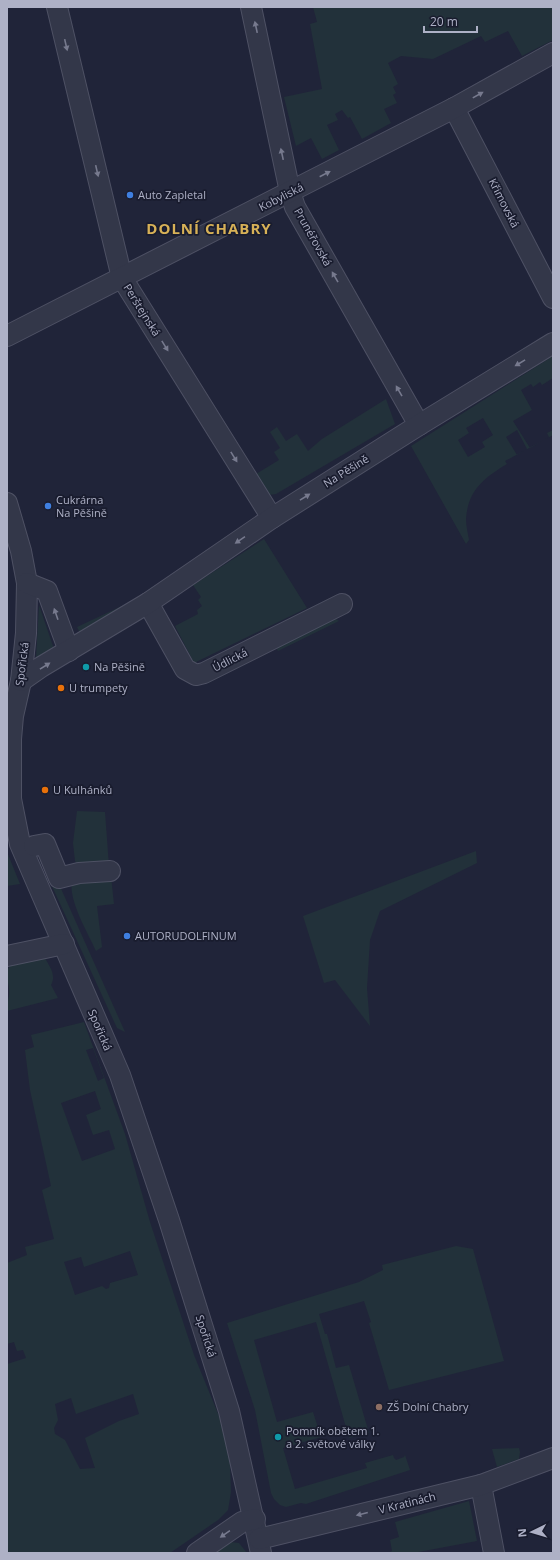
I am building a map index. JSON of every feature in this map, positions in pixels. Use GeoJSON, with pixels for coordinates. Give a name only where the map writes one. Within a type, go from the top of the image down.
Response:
{"type":"FeatureCollection","features":[{"type":"Feature","properties":{"kind":"street","name":"Perštejnská"},"geometry":{"type":"LineString","coordinates":[[57,7],[122,278],[272,518]]}},
{"type":"Feature","properties":{"kind":"street","name":"Prunéřovská"},"geometry":{"type":"LineString","coordinates":[[252,7],[290,192],[295,207],[418,424]]}},
{"type":"Feature","properties":{"kind":"street","name":"Kobyliská"},"geometry":{"type":"LineString","coordinates":[[7,336],[454,108],[553,53]]}},
{"type":"Feature","properties":{"kind":"street","name":"Křimovská"},"geometry":{"type":"LineString","coordinates":[[454,108],[553,298]]}},
{"type":"Feature","properties":{"kind":"street","name":"Na Pěšině"},"geometry":{"type":"LineString","coordinates":[[21,681],[148,603],[272,518],[418,424],[553,343]]}},
{"type":"Feature","properties":{"kind":"street","name":"Spořická"},"geometry":{"type":"LineString","coordinates":[[7,503],[21,551],[26,583],[26,633],[21,681],[13,716],[11,739],[12,799],[20,844],[120,1075],[169,1220],[229,1410],[260,1546]]}},
{"type":"Feature","properties":{"kind":"street"},"geometry":{"type":"LineString","coordinates":[[26,583],[48,591],[69,651]]}},
{"type":"Feature","properties":{"kind":"street","name":"Údlická"},"geometry":{"type":"LineString","coordinates":[[148,603],[185,669],[196,675],[204,673],[342,604]]}},
{"type":"Feature","properties":{"kind":"street"},"geometry":{"type":"LineString","coordinates":[[34,846],[45,844],[59,878],[79,873],[110,871]]}},
{"type":"Feature","properties":{"kind":"street"},"geometry":{"type":"LineString","coordinates":[[7,956],[64,944]]}},
{"type":"Feature","properties":{"kind":"street","name":"V Kratinách"},"geometry":{"type":"LineString","coordinates":[[260,1546],[481,1485],[553,1458]]}},
{"type":"Feature","properties":{"kind":"street"},"geometry":{"type":"LineString","coordinates":[[481,1485],[494,1553]]}},
{"type":"Feature","properties":{"kind":"street"},"geometry":{"type":"LineString","coordinates":[[197,1553],[242,1522],[255,1519]]}},
{"type":"Feature","properties":{"kind":"shaded area"},"geometry":{"type":"Polygon","coordinates":[[[313,7],[553,7],[553,40],[522,56],[508,31],[485,42],[481,36],[433,59],[401,56],[388,63],[398,84],[393,87],[396,93],[393,95],[397,103],[384,109],[391,123],[362,139],[350,117],[348,118],[342,110],[335,114],[338,120],[327,125],[339,150],[322,159],[311,138],[296,146],[284,97],[322,89],[310,24],[317,22],[313,7]]]}},
{"type":"Feature","properties":{"kind":"shaded area"},"geometry":{"type":"Polygon","coordinates":[[[553,356],[553,378],[542,385],[540,382],[533,387],[531,384],[521,390],[532,410],[513,421],[530,448],[526,450],[527,449],[517,430],[506,437],[517,455],[505,461],[507,464],[484,480],[474,493],[467,509],[466,522],[469,540],[466,544],[411,446],[553,356]],[[483,418],[466,428],[469,433],[458,440],[468,457],[485,447],[482,442],[493,435],[483,418]]]}},
{"type":"Feature","properties":{"kind":"shaded area"},"geometry":{"type":"Polygon","coordinates":[[[386,399],[395,424],[276,494],[269,495],[256,474],[279,460],[274,452],[280,448],[270,432],[277,427],[286,441],[297,434],[308,451],[322,439],[386,399]]]}},
{"type":"Feature","properties":{"kind":"shaded area"},"geometry":{"type":"Polygon","coordinates":[[[553,430],[553,435],[545,440],[549,437],[547,433],[553,430]]]}},
{"type":"Feature","properties":{"kind":"shaded area"},"geometry":{"type":"Polygon","coordinates":[[[264,539],[307,608],[194,663],[175,626],[198,614],[197,610],[202,606],[198,600],[201,597],[193,585],[264,539]]]}},
{"type":"Feature","properties":{"kind":"shaded area"},"geometry":{"type":"Polygon","coordinates":[[[141,597],[81,635],[77,627],[141,597]]]}},
{"type":"Feature","properties":{"kind":"shaded area"},"geometry":{"type":"Polygon","coordinates":[[[39,605],[54,649],[40,658],[36,658],[39,605]]]}},
{"type":"Feature","properties":{"kind":"shaded area"},"geometry":{"type":"Polygon","coordinates":[[[333,617],[339,621],[278,651],[276,647],[333,617]]]}},
{"type":"Feature","properties":{"kind":"shaded area"},"geometry":{"type":"Polygon","coordinates":[[[77,811],[105,812],[109,866],[79,866],[75,861],[73,843],[77,811]]]}},
{"type":"Feature","properties":{"kind":"shaded area"},"geometry":{"type":"Polygon","coordinates":[[[476,851],[477,863],[380,911],[370,940],[367,988],[370,1026],[335,980],[324,983],[303,916],[476,851]]]}},
{"type":"Feature","properties":{"kind":"shaded area"},"geometry":{"type":"Polygon","coordinates":[[[7,852],[20,884],[7,886],[7,852]]]}},
{"type":"Feature","properties":{"kind":"shaded area"},"geometry":{"type":"Polygon","coordinates":[[[40,854],[46,855],[125,1032],[117,1028],[40,860],[40,854]]]}},
{"type":"Feature","properties":{"kind":"shaded area"},"geometry":{"type":"Polygon","coordinates":[[[111,876],[114,904],[97,906],[102,947],[96,951],[76,907],[73,897],[72,881],[111,876]]]}},
{"type":"Feature","properties":{"kind":"shaded area"},"geometry":{"type":"Polygon","coordinates":[[[45,958],[53,974],[53,981],[51,985],[58,998],[7,1011],[9,992],[7,973],[8,968],[17,962],[28,959],[45,958]]]}},
{"type":"Feature","properties":{"kind":"shaded area"},"geometry":{"type":"Polygon","coordinates":[[[84,1022],[125,1134],[150,1222],[194,1355],[221,1421],[230,1463],[231,1492],[228,1510],[218,1520],[170,1553],[7,1553],[7,1364],[26,1358],[23,1350],[17,1351],[14,1342],[7,1344],[7,1263],[27,1255],[25,1247],[54,1239],[42,1190],[51,1186],[30,1090],[25,1050],[34,1047],[31,1035],[84,1022]],[[93,1048],[86,1050],[98,1081],[104,1078],[93,1048]],[[95,1091],[61,1103],[82,1161],[115,1149],[109,1130],[93,1135],[86,1115],[101,1109],[95,1091]],[[130,1251],[84,1267],[81,1257],[64,1262],[75,1295],[102,1286],[106,1289],[109,1288],[110,1283],[138,1275],[130,1251]],[[133,1394],[76,1414],[71,1398],[55,1404],[58,1420],[54,1428],[55,1434],[65,1440],[80,1469],[95,1468],[85,1438],[119,1421],[139,1414],[133,1394]]]}},
{"type":"Feature","properties":{"kind":"shaded area"},"geometry":{"type":"Polygon","coordinates":[[[456,1246],[473,1249],[504,1361],[389,1390],[364,1301],[319,1314],[325,1334],[327,1334],[336,1368],[349,1365],[369,1433],[349,1438],[316,1322],[254,1340],[277,1422],[313,1412],[321,1437],[283,1448],[295,1489],[367,1468],[365,1463],[393,1455],[396,1460],[404,1457],[405,1455],[410,1470],[306,1504],[301,1503],[286,1507],[280,1505],[271,1493],[255,1410],[227,1323],[359,1282],[383,1270],[382,1265],[456,1246]]]}},
{"type":"Feature","properties":{"kind":"shaded area"},"geometry":{"type":"Polygon","coordinates":[[[519,1448],[519,1459],[497,1467],[492,1449],[519,1448]]]}},
{"type":"Feature","properties":{"kind":"shaded area"},"geometry":{"type":"Polygon","coordinates":[[[469,1501],[477,1541],[413,1553],[388,1553],[392,1551],[390,1540],[399,1537],[395,1522],[469,1501]]]}},
{"type":"Feature","properties":{"kind":"shaded area"},"geometry":{"type":"Polygon","coordinates":[[[230,1542],[239,1543],[247,1553],[215,1553],[230,1542]]]}},
{"type":"Feature","properties":{"kind":"place","name":"Auto Zapletal"},"geometry":{"type":"Point","coordinates":[130,195]}},
{"type":"Feature","properties":{"kind":"place","name":"Cukrárna Na Pěšině"},"geometry":{"type":"Point","coordinates":[48,506]}},
{"type":"Feature","properties":{"kind":"place","name":"Na Pěšině"},"geometry":{"type":"Point","coordinates":[86,667]}},
{"type":"Feature","properties":{"kind":"place","name":"U trumpety"},"geometry":{"type":"Point","coordinates":[61,688]}},
{"type":"Feature","properties":{"kind":"place","name":"U Kulhánků"},"geometry":{"type":"Point","coordinates":[45,790]}},
{"type":"Feature","properties":{"kind":"place","name":"AUTORUDOLFINUM"},"geometry":{"type":"Point","coordinates":[127,936]}},
{"type":"Feature","properties":{"kind":"place","name":"ZŠ Dolní Chabry"},"geometry":{"type":"Point","coordinates":[379,1407]}},
{"type":"Feature","properties":{"kind":"place","name":"Pomník obětem 1. a 2. světové války"},"geometry":{"type":"Point","coordinates":[278,1437]}},
{"type":"Feature","properties":{"kind":"district","name":"DOLNÍ CHABRY"},"geometry":{"type":"Point","coordinates":[209,229]}}]}
